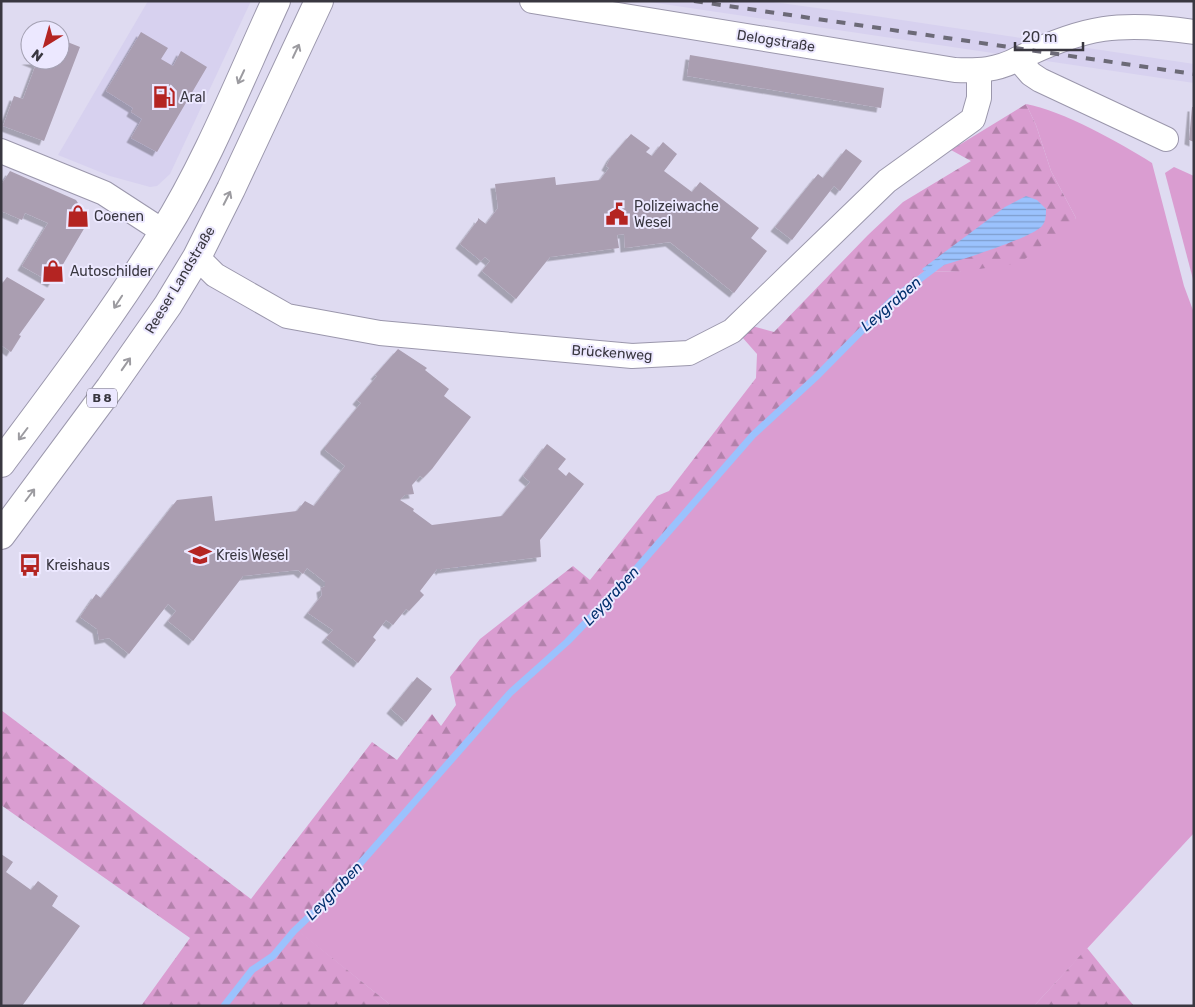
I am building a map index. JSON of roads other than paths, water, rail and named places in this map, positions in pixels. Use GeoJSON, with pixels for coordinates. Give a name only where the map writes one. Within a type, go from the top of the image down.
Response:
{"type":"FeatureCollection","features":[{"type":"Feature","properties":{"kind":"main road"},"geometry":{"type":"LineString","coordinates":[[1,463],[85,350],[164,232],[196,173],[276,1]]}},
{"type":"Feature","properties":{"kind":"main road","name":"Reeser Landstraße"},"geometry":{"type":"LineString","coordinates":[[1,535],[168,305],[197,257],[319,1]]}},
{"type":"Feature","properties":{"kind":"main road"},"geometry":{"type":"LineString","coordinates":[[164,232],[197,257]]}},
{"type":"Feature","properties":{"kind":"street","name":"Delogstraße"},"geometry":{"type":"LineString","coordinates":[[532,1],[955,70],[979,72],[1002,67],[1077,33],[1109,27],[1161,27],[1194,32]]}},
{"type":"Feature","properties":{"kind":"street"},"geometry":{"type":"LineString","coordinates":[[1018,59],[1031,74],[1040,80],[1166,139]]}},
{"type":"Feature","properties":{"kind":"street","name":"Brückenweg"},"geometry":{"type":"LineString","coordinates":[[197,257],[215,275],[287,316],[380,333],[632,356],[689,353],[732,331],[887,181],[973,119],[979,98],[979,72]]}},
{"type":"Feature","properties":{"kind":"street"},"geometry":{"type":"LineString","coordinates":[[1,151],[104,193],[164,232]]}},
{"type":"Feature","properties":{"kind":"water"},"geometry":{"type":"Polygon","coordinates":[[[1026,196],[1037,200],[1046,209],[1045,221],[1041,227],[1019,239],[986,252],[924,271],[922,269],[1005,207],[1026,196]]]}},
{"type":"Feature","properties":{"kind":"waterway","name":"Leygraben"},"geometry":{"type":"LineString","coordinates":[[224,1006],[252,970],[273,956],[294,931],[336,891],[510,693],[567,642],[622,585],[753,435],[816,377],[892,300],[941,263]]}},
{"type":"Feature","properties":{"kind":"railway"},"geometry":{"type":"LineString","coordinates":[[694,1],[1194,74]]}},
{"type":"Feature","properties":{"kind":"place","name":"Aral"},"geometry":{"type":"Point","coordinates":[164,97]}},
{"type":"Feature","properties":{"kind":"place","name":"Polizeiwache Wesel"},"geometry":{"type":"Point","coordinates":[617,214]}},
{"type":"Feature","properties":{"kind":"place","name":"Coenen"},"geometry":{"type":"Point","coordinates":[78,216]}},
{"type":"Feature","properties":{"kind":"place","name":"Autoschilder"},"geometry":{"type":"Point","coordinates":[53,271]}},
{"type":"Feature","properties":{"kind":"place","name":"Kreis Wesel"},"geometry":{"type":"Point","coordinates":[200,555]}},
{"type":"Feature","properties":{"kind":"place","name":"Kreishaus"},"geometry":{"type":"Point","coordinates":[30,565]}}]}
